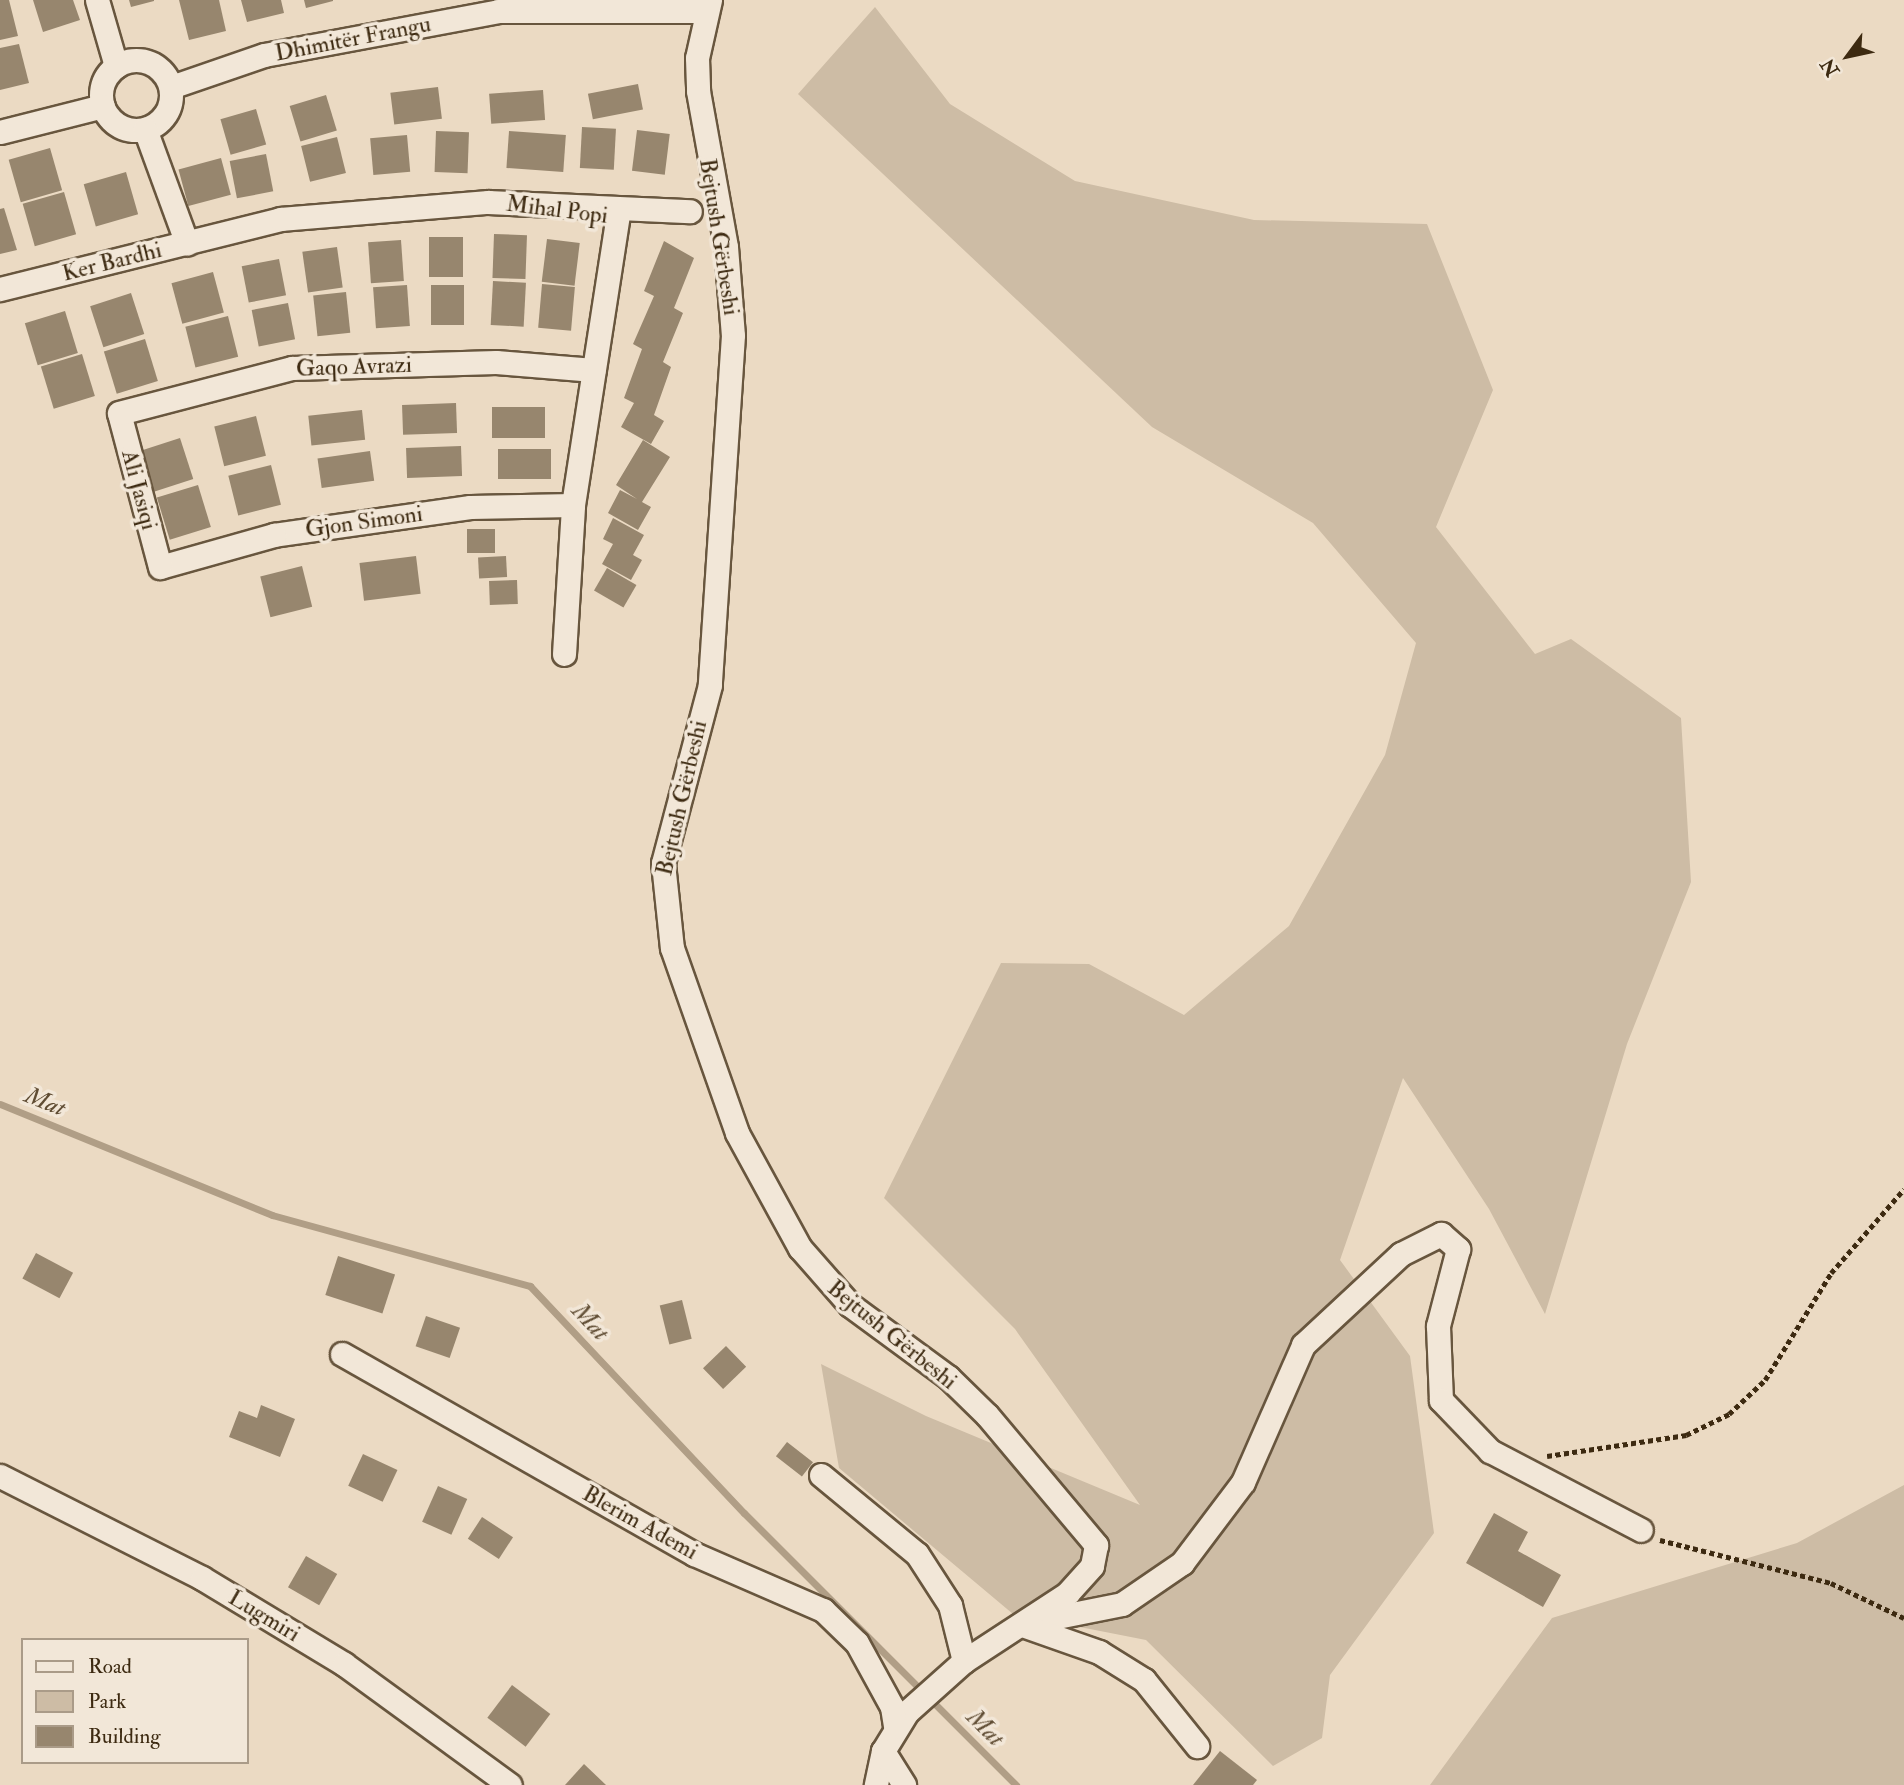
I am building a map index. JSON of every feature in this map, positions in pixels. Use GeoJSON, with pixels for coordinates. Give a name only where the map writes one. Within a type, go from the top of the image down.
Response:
{"type":"FeatureCollection","features":[{"type":"Feature","properties":{"kind":"street"},"geometry":{"type":"LineString","coordinates":[[97,0],[116,65]]}},
{"type":"Feature","properties":{"kind":"street","name":"Dhimitër Frangu"},"geometry":{"type":"LineString","coordinates":[[171,87],[264,55],[498,11],[708,5]]}},
{"type":"Feature","properties":{"kind":"street","name":"Bejtush Gërbeshi"},"geometry":{"type":"LineString","coordinates":[[708,5],[698,91],[726,247],[733,335],[715,641],[663,863],[666,920],[732,1121],[800,1248],[850,1305],[948,1377],[987,1415],[1096,1545],[1084,1578],[1022,1625],[964,1661],[901,1720],[883,1752],[876,1785]]}},
{"type":"Feature","properties":{"kind":"street"},"geometry":{"type":"LineString","coordinates":[[149,62],[171,87],[164,118],[145,130],[124,129],[103,106],[103,83],[116,65],[149,62]]}},
{"type":"Feature","properties":{"kind":"street"},"geometry":{"type":"LineString","coordinates":[[0,132],[103,106]]}},
{"type":"Feature","properties":{"kind":"street","name":"Ker Bardhi"},"geometry":{"type":"LineString","coordinates":[[0,289],[187,244],[145,130]]}},
{"type":"Feature","properties":{"kind":"street","name":"Mihal Popi"},"geometry":{"type":"LineString","coordinates":[[187,244],[280,219],[488,202],[618,213],[573,505],[564,654]]}},
{"type":"Feature","properties":{"kind":"street"},"geometry":{"type":"LineString","coordinates":[[618,213],[690,211]]}},
{"type":"Feature","properties":{"kind":"street","name":"Gaqo Avrazi"},"geometry":{"type":"LineString","coordinates":[[118,413],[292,368],[496,362],[594,370]]}},
{"type":"Feature","properties":{"kind":"street","name":"Ali Jasiqi"},"geometry":{"type":"LineString","coordinates":[[118,413],[160,567]]}},
{"type":"Feature","properties":{"kind":"street","name":"Gjon Simoni"},"geometry":{"type":"LineString","coordinates":[[160,567],[274,535],[470,507],[573,505]]}},
{"type":"Feature","properties":{"kind":"street"},"geometry":{"type":"LineString","coordinates":[[1022,1625],[1122,1604],[1182,1563],[1242,1482],[1303,1345],[1401,1254],[1441,1234],[1458,1250],[1438,1326],[1441,1400],[1490,1451],[1641,1530]]}},
{"type":"Feature","properties":{"kind":"street","name":"Blerim Ademi"},"geometry":{"type":"LineString","coordinates":[[342,1354],[694,1554],[823,1610],[858,1643],[901,1720]]}},
{"type":"Feature","properties":{"kind":"street"},"geometry":{"type":"LineString","coordinates":[[821,1475],[917,1554],[950,1605],[964,1661]]}},
{"type":"Feature","properties":{"kind":"street","name":"Lugmiri"},"geometry":{"type":"LineString","coordinates":[[0,1476],[214,1585],[344,1664],[510,1785]]}},
{"type":"Feature","properties":{"kind":"street"},"geometry":{"type":"LineString","coordinates":[[1022,1625],[1099,1652],[1144,1680],[1197,1746]]}},
{"type":"Feature","properties":{"kind":"street"},"geometry":{"type":"LineString","coordinates":[[883,1752],[904,1785]]}},
{"type":"Feature","properties":{"kind":"path"},"geometry":{"type":"LineString","coordinates":[[1525,1470],[1562,1451],[1686,1435],[1729,1414],[1765,1380],[1831,1273],[1904,1189]]}},
{"type":"Feature","properties":{"kind":"path"},"geometry":{"type":"LineString","coordinates":[[1641,1530],[1659,1540],[1831,1583],[1904,1618]]}},
{"type":"Feature","properties":{"kind":"green space"},"geometry":{"type":"Polygon","coordinates":[[[875,7],[950,104],[1075,181],[1254,220],[1427,224],[1493,390],[1436,527],[1535,654],[1571,639],[1681,718],[1691,882],[1627,1044],[1545,1314],[1489,1209],[1403,1078],[1340,1260],[1410,1356],[1434,1533],[1330,1675],[1322,1738],[1273,1766],[1146,1640],[1013,1614],[839,1468],[821,1364],[926,1416],[1140,1505],[1015,1329],[884,1198],[1001,963],[1089,964],[1184,1015],[1289,926],[1385,755],[1416,643],[1313,523],[1152,427],[798,94],[875,7]]]}},
{"type":"Feature","properties":{"kind":"green space"},"geometry":{"type":"Polygon","coordinates":[[[1904,1485],[1904,1785],[1430,1785],[1552,1618],[1797,1543],[1904,1485]]]}},
{"type":"Feature","properties":{"kind":"building"},"geometry":{"type":"Polygon","coordinates":[[[0,0],[9,0],[18,36],[0,40],[0,0]]]}},
{"type":"Feature","properties":{"kind":"building"},"geometry":{"type":"Polygon","coordinates":[[[33,0],[73,0],[80,20],[43,32],[33,0]]]}},
{"type":"Feature","properties":{"kind":"building"},"geometry":{"type":"Polygon","coordinates":[[[129,0],[154,0],[154,1],[131,7],[129,0]]]}},
{"type":"Feature","properties":{"kind":"building"},"geometry":{"type":"Polygon","coordinates":[[[179,0],[219,0],[226,31],[189,40],[179,0]]]}},
{"type":"Feature","properties":{"kind":"building"},"geometry":{"type":"Polygon","coordinates":[[[241,0],[281,0],[284,13],[247,22],[241,0]]]}},
{"type":"Feature","properties":{"kind":"building"},"geometry":{"type":"Polygon","coordinates":[[[304,0],[333,0],[333,1],[306,8],[304,0]]]}},
{"type":"Feature","properties":{"kind":"building"},"geometry":{"type":"Polygon","coordinates":[[[19,44],[29,83],[0,90],[0,48],[19,44]]]}},
{"type":"Feature","properties":{"kind":"building"},"geometry":{"type":"Polygon","coordinates":[[[638,84],[643,110],[593,119],[588,94],[638,84]]]}},
{"type":"Feature","properties":{"kind":"building"},"geometry":{"type":"Polygon","coordinates":[[[438,87],[442,119],[394,125],[390,93],[438,87]]]}},
{"type":"Feature","properties":{"kind":"building"},"geometry":{"type":"Polygon","coordinates":[[[543,90],[545,120],[491,124],[489,94],[543,90]]]}},
{"type":"Feature","properties":{"kind":"building"},"geometry":{"type":"Polygon","coordinates":[[[326,95],[337,130],[300,141],[290,106],[326,95]]]}},
{"type":"Feature","properties":{"kind":"building"},"geometry":{"type":"Polygon","coordinates":[[[256,109],[266,145],[231,155],[220,119],[256,109]]]}},
{"type":"Feature","properties":{"kind":"building"},"geometry":{"type":"Polygon","coordinates":[[[582,127],[616,129],[614,170],[580,168],[582,127]]]}},
{"type":"Feature","properties":{"kind":"building"},"geometry":{"type":"Polygon","coordinates":[[[637,130],[670,134],[665,175],[632,171],[637,130]]]}},
{"type":"Feature","properties":{"kind":"building"},"geometry":{"type":"Polygon","coordinates":[[[436,131],[469,132],[468,173],[435,172],[436,131]]]}},
{"type":"Feature","properties":{"kind":"building"},"geometry":{"type":"Polygon","coordinates":[[[509,131],[566,135],[563,172],[506,168],[509,131]]]}},
{"type":"Feature","properties":{"kind":"building"},"geometry":{"type":"Polygon","coordinates":[[[407,135],[410,172],[373,175],[370,138],[407,135]]]}},
{"type":"Feature","properties":{"kind":"building"},"geometry":{"type":"Polygon","coordinates":[[[337,137],[346,173],[310,182],[301,146],[337,137]]]}},
{"type":"Feature","properties":{"kind":"building"},"geometry":{"type":"Polygon","coordinates":[[[50,148],[62,190],[21,202],[9,160],[50,148]]]}},
{"type":"Feature","properties":{"kind":"building"},"geometry":{"type":"Polygon","coordinates":[[[266,154],[273,191],[237,198],[230,161],[266,154]]]}},
{"type":"Feature","properties":{"kind":"building"},"geometry":{"type":"Polygon","coordinates":[[[221,158],[231,195],[188,206],[178,169],[221,158]]]}},
{"type":"Feature","properties":{"kind":"building"},"geometry":{"type":"Polygon","coordinates":[[[126,172],[138,214],[96,226],[84,184],[126,172]]]}},
{"type":"Feature","properties":{"kind":"building"},"geometry":{"type":"Polygon","coordinates":[[[64,192],[76,234],[35,246],[23,204],[64,192]]]}},
{"type":"Feature","properties":{"kind":"building"},"geometry":{"type":"Polygon","coordinates":[[[4,208],[17,250],[0,254],[0,209],[4,208]]]}},
{"type":"Feature","properties":{"kind":"building"},"geometry":{"type":"Polygon","coordinates":[[[494,234],[527,235],[525,279],[492,278],[494,234]]]}},
{"type":"Feature","properties":{"kind":"building"},"geometry":{"type":"Polygon","coordinates":[[[429,237],[463,237],[463,277],[429,277],[429,237]]]}},
{"type":"Feature","properties":{"kind":"building"},"geometry":{"type":"Polygon","coordinates":[[[547,239],[580,243],[575,286],[542,282],[547,239]]]}},
{"type":"Feature","properties":{"kind":"building"},"geometry":{"type":"Polygon","coordinates":[[[401,240],[404,281],[371,283],[368,242],[401,240]]]}},
{"type":"Feature","properties":{"kind":"building"},"geometry":{"type":"Polygon","coordinates":[[[664,241],[694,258],[674,308],[683,313],[663,362],[671,367],[654,415],[664,421],[651,444],[621,427],[634,403],[624,398],[642,349],[633,344],[654,296],[644,291],[664,241]]]}},
{"type":"Feature","properties":{"kind":"building"},"geometry":{"type":"Polygon","coordinates":[[[337,247],[343,288],[308,292],[302,252],[337,247]]]}},
{"type":"Feature","properties":{"kind":"building"},"geometry":{"type":"Polygon","coordinates":[[[279,259],[286,295],[249,303],[242,266],[279,259]]]}},
{"type":"Feature","properties":{"kind":"building"},"geometry":{"type":"Polygon","coordinates":[[[213,272],[224,313],[182,324],[171,283],[213,272]]]}},
{"type":"Feature","properties":{"kind":"building"},"geometry":{"type":"Polygon","coordinates":[[[493,281],[526,283],[524,327],[491,325],[493,281]]]}},
{"type":"Feature","properties":{"kind":"building"},"geometry":{"type":"Polygon","coordinates":[[[542,284],[575,287],[571,331],[538,328],[542,284]]]}},
{"type":"Feature","properties":{"kind":"building"},"geometry":{"type":"Polygon","coordinates":[[[407,285],[410,326],[376,328],[373,287],[407,285]]]}},
{"type":"Feature","properties":{"kind":"building"},"geometry":{"type":"Polygon","coordinates":[[[431,285],[464,285],[464,325],[431,325],[431,285]]]}},
{"type":"Feature","properties":{"kind":"building"},"geometry":{"type":"Polygon","coordinates":[[[346,292],[350,333],[317,336],[313,295],[346,292]]]}},
{"type":"Feature","properties":{"kind":"building"},"geometry":{"type":"Polygon","coordinates":[[[131,293],[144,334],[103,347],[90,306],[131,293]]]}},
{"type":"Feature","properties":{"kind":"building"},"geometry":{"type":"Polygon","coordinates":[[[288,303],[295,339],[259,346],[252,310],[288,303]]]}},
{"type":"Feature","properties":{"kind":"building"},"geometry":{"type":"Polygon","coordinates":[[[65,311],[78,353],[38,365],[25,323],[65,311]]]}},
{"type":"Feature","properties":{"kind":"building"},"geometry":{"type":"Polygon","coordinates":[[[228,316],[238,357],[195,367],[185,327],[228,316]]]}},
{"type":"Feature","properties":{"kind":"building"},"geometry":{"type":"Polygon","coordinates":[[[145,339],[158,381],[117,394],[104,352],[145,339]]]}},
{"type":"Feature","properties":{"kind":"building"},"geometry":{"type":"Polygon","coordinates":[[[82,354],[95,396],[54,409],[41,367],[82,354]]]}},
{"type":"Feature","properties":{"kind":"building"},"geometry":{"type":"Polygon","coordinates":[[[456,403],[457,433],[403,435],[402,405],[456,403]]]}},
{"type":"Feature","properties":{"kind":"building"},"geometry":{"type":"Polygon","coordinates":[[[492,407],[545,407],[545,438],[492,438],[492,407]]]}},
{"type":"Feature","properties":{"kind":"building"},"geometry":{"type":"Polygon","coordinates":[[[362,410],[365,440],[311,445],[308,416],[362,410]]]}},
{"type":"Feature","properties":{"kind":"building"},"geometry":{"type":"Polygon","coordinates":[[[256,416],[266,456],[224,466],[214,426],[256,416]]]}},
{"type":"Feature","properties":{"kind":"building"},"geometry":{"type":"Polygon","coordinates":[[[180,438],[193,479],[152,492],[139,451],[180,438]]]}},
{"type":"Feature","properties":{"kind":"building"},"geometry":{"type":"Polygon","coordinates":[[[643,440],[670,457],[642,502],[651,507],[638,530],[608,513],[620,490],[637,499],[616,485],[643,440]]]}},
{"type":"Feature","properties":{"kind":"building"},"geometry":{"type":"Polygon","coordinates":[[[461,446],[462,476],[407,478],[406,448],[461,446]]]}},
{"type":"Feature","properties":{"kind":"building"},"geometry":{"type":"Polygon","coordinates":[[[498,449],[551,449],[551,479],[498,479],[498,449]]]}},
{"type":"Feature","properties":{"kind":"building"},"geometry":{"type":"Polygon","coordinates":[[[370,451],[374,481],[322,488],[318,458],[370,451]]]}},
{"type":"Feature","properties":{"kind":"building"},"geometry":{"type":"Polygon","coordinates":[[[271,465],[281,505],[238,515],[228,476],[271,465]]]}},
{"type":"Feature","properties":{"kind":"building"},"geometry":{"type":"Polygon","coordinates":[[[198,485],[211,527],[170,540],[157,498],[198,485]]]}},
{"type":"Feature","properties":{"kind":"building"},"geometry":{"type":"Polygon","coordinates":[[[613,518],[644,535],[633,555],[642,560],[631,580],[602,564],[613,544],[603,539],[613,518]]]}},
{"type":"Feature","properties":{"kind":"building"},"geometry":{"type":"Polygon","coordinates":[[[467,529],[495,529],[495,553],[467,553],[467,529]]]}},
{"type":"Feature","properties":{"kind":"building"},"geometry":{"type":"Polygon","coordinates":[[[416,556],[421,594],[364,601],[359,563],[416,556]]]}},
{"type":"Feature","properties":{"kind":"building"},"geometry":{"type":"Polygon","coordinates":[[[506,556],[507,577],[479,578],[478,557],[506,556]]]}},
{"type":"Feature","properties":{"kind":"building"},"geometry":{"type":"Polygon","coordinates":[[[302,566],[312,607],[270,617],[260,576],[302,566]]]}},
{"type":"Feature","properties":{"kind":"building"},"geometry":{"type":"Polygon","coordinates":[[[607,568],[636,585],[623,608],[594,591],[607,568]]]}},
{"type":"Feature","properties":{"kind":"building"},"geometry":{"type":"Polygon","coordinates":[[[517,580],[518,604],[490,605],[489,581],[517,580]]]}},
{"type":"Feature","properties":{"kind":"building"},"geometry":{"type":"Polygon","coordinates":[[[36,1253],[73,1273],[59,1298],[22,1279],[36,1253]]]}},
{"type":"Feature","properties":{"kind":"building"},"geometry":{"type":"Polygon","coordinates":[[[338,1256],[395,1275],[382,1314],[325,1295],[338,1256]]]}},
{"type":"Feature","properties":{"kind":"building"},"geometry":{"type":"Polygon","coordinates":[[[682,1300],[692,1339],[669,1344],[660,1306],[682,1300]]]}},
{"type":"Feature","properties":{"kind":"building"},"geometry":{"type":"Polygon","coordinates":[[[426,1316],[460,1328],[450,1358],[416,1346],[426,1316]]]}},
{"type":"Feature","properties":{"kind":"building"},"geometry":{"type":"Polygon","coordinates":[[[726,1346],[746,1367],[723,1389],[703,1368],[726,1346]]]}},
{"type":"Feature","properties":{"kind":"building"},"geometry":{"type":"Polygon","coordinates":[[[261,1405],[295,1419],[280,1457],[229,1437],[239,1411],[257,1418],[261,1405]]]}},
{"type":"Feature","properties":{"kind":"building"},"geometry":{"type":"Polygon","coordinates":[[[787,1442],[813,1462],[802,1477],[776,1456],[787,1442]]]}},
{"type":"Feature","properties":{"kind":"building"},"geometry":{"type":"Polygon","coordinates":[[[363,1454],[397,1470],[383,1502],[348,1486],[363,1454]]]}},
{"type":"Feature","properties":{"kind":"building"},"geometry":{"type":"Polygon","coordinates":[[[438,1486],[467,1499],[451,1535],[422,1522],[438,1486]]]}},
{"type":"Feature","properties":{"kind":"building"},"geometry":{"type":"Polygon","coordinates":[[[1494,1513],[1528,1532],[1518,1551],[1561,1575],[1543,1607],[1466,1563],[1494,1513]]]}},
{"type":"Feature","properties":{"kind":"building"},"geometry":{"type":"Polygon","coordinates":[[[482,1517],[513,1537],[499,1559],[468,1539],[482,1517]]]}},
{"type":"Feature","properties":{"kind":"building"},"geometry":{"type":"Polygon","coordinates":[[[306,1556],[337,1574],[319,1605],[288,1587],[306,1556]]]}},
{"type":"Feature","properties":{"kind":"building"},"geometry":{"type":"Polygon","coordinates":[[[512,1685],[550,1714],[526,1747],[487,1718],[512,1685]]]}},
{"type":"Feature","properties":{"kind":"building"},"geometry":{"type":"Polygon","coordinates":[[[1220,1751],[1257,1780],[1253,1785],[1193,1785],[1220,1751]]]}},
{"type":"Feature","properties":{"kind":"building"},"geometry":{"type":"Polygon","coordinates":[[[584,1764],[606,1785],[565,1785],[584,1764]]]}},
{"type":"Feature","properties":{"kind":"waterway","name":"Mat"},"geometry":{"type":"LineString","coordinates":[[0,1104],[272,1215],[530,1286],[744,1513],[1016,1785]]}}]}
